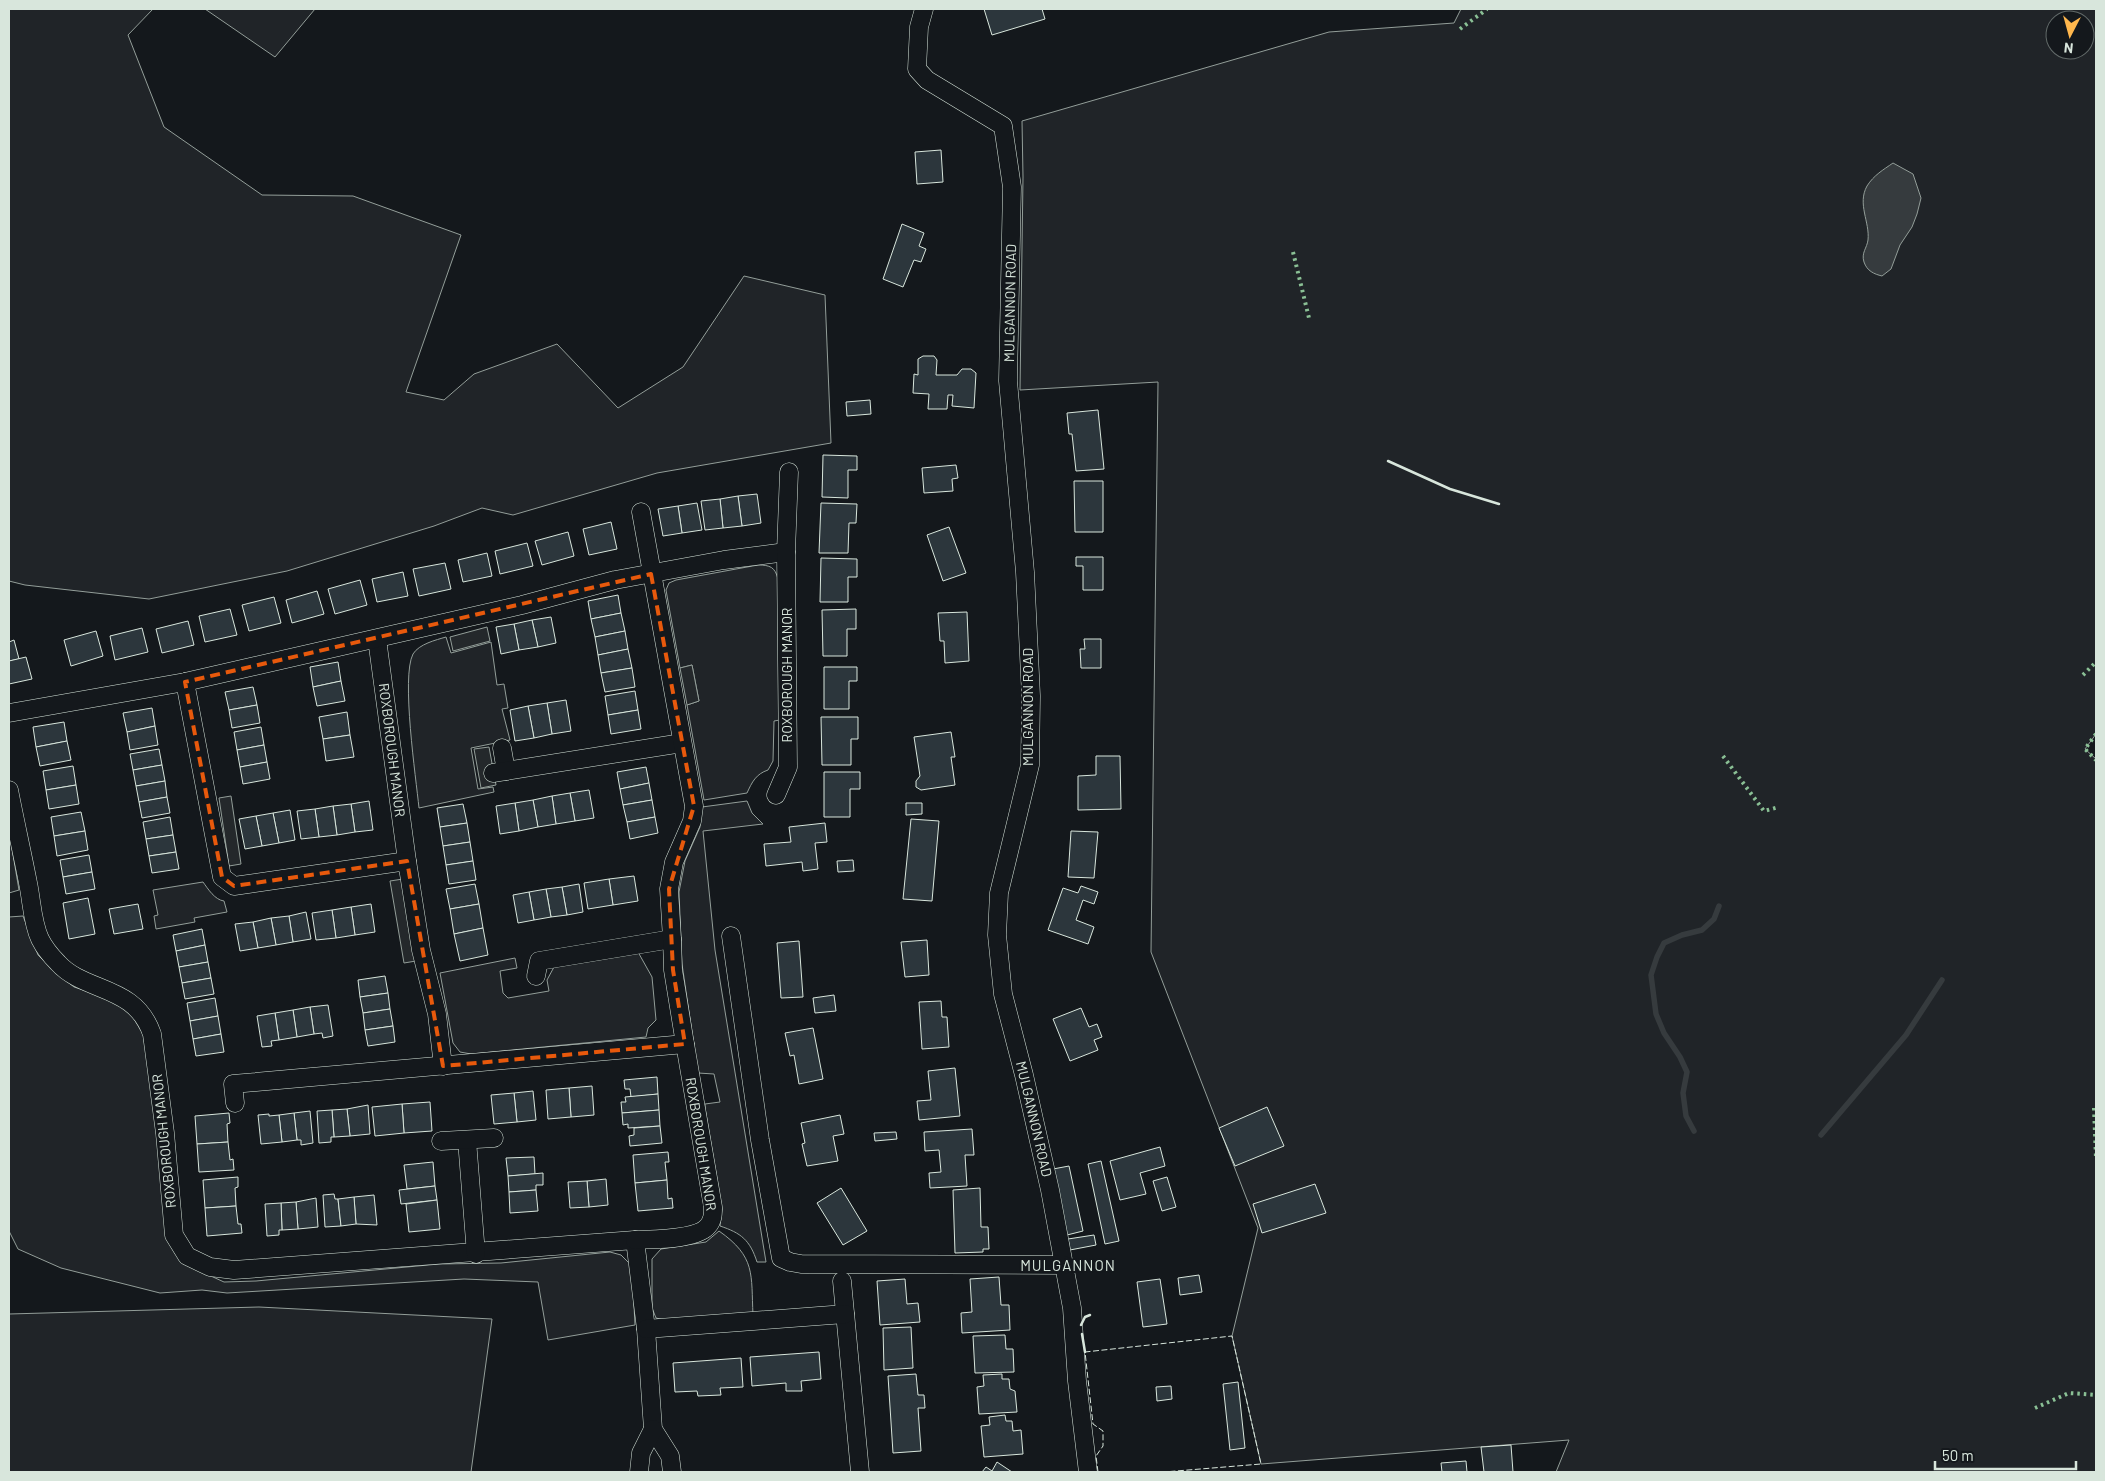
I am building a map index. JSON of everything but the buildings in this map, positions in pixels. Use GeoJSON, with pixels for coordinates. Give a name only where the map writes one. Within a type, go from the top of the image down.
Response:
{"type":"FeatureCollection","features":[{"type":"Feature","properties":{"kind":"street","name":"MULGANNON ROAD"},"geometry":{"type":"LineString","coordinates":[[924,9],[919,27],[917,69],[927,80],[1003,126],[1012,187],[1008,381],[1025,572],[1031,696],[1030,766],[1028,782],[1012,835],[999,893],[997,935],[1003,994],[1029,1093],[1050,1190],[1072,1308],[1077,1381],[1088,1472]]}},
{"type":"Feature","properties":{"kind":"street","name":"ROXBOROUGH MANOR"},"geometry":{"type":"LineString","coordinates":[[776,794],[788,768],[786,552],[789,472]]}},
{"type":"Feature","properties":{"kind":"street","name":"ROXBOROUGH MANOR"},"geometry":{"type":"LineString","coordinates":[[9,790],[34,922],[40,940],[58,964],[73,975],[109,990],[132,1004],[149,1024],[163,1113],[174,1235],[187,1256],[210,1267],[234,1270],[476,1254],[698,1234],[708,1227],[713,1218],[713,1207],[674,970],[669,889],[674,862],[692,821],[694,806],[682,743],[677,684],[651,574],[641,512]]}},
{"type":"Feature","properties":{"kind":"street"},"geometry":{"type":"LineString","coordinates":[[9,713],[185,682],[377,638],[466,625],[615,580],[738,558],[786,552]]}},
{"type":"Feature","properties":{"kind":"street","name":"ROXBOROUGH MANOR"},"geometry":{"type":"LineString","coordinates":[[377,638],[413,919],[437,1014],[443,1066]]}},
{"type":"Feature","properties":{"kind":"street"},"geometry":{"type":"LineString","coordinates":[[185,682],[222,877],[234,886],[407,861]]}},
{"type":"Feature","properties":{"kind":"street"},"geometry":{"type":"LineString","coordinates":[[502,748],[500,772],[682,743]]}},
{"type":"Feature","properties":{"kind":"street"},"geometry":{"type":"LineString","coordinates":[[730,936],[760,1140],[781,1258],[801,1264],[1064,1265]]}},
{"type":"Feature","properties":{"kind":"street"},"geometry":{"type":"LineString","coordinates":[[536,976],[539,961],[672,939]]}},
{"type":"Feature","properties":{"kind":"street"},"geometry":{"type":"LineString","coordinates":[[235,1103],[233,1084],[685,1044]]}},
{"type":"Feature","properties":{"kind":"street"},"geometry":{"type":"LineString","coordinates":[[441,1141],[494,1138]]}},
{"type":"Feature","properties":{"kind":"street"},"geometry":{"type":"LineString","coordinates":[[467,1140],[476,1254]]}},
{"type":"Feature","properties":{"kind":"street"},"geometry":{"type":"LineString","coordinates":[[635,1240],[646,1329],[652,1429],[641,1453],[640,1472]]}},
{"type":"Feature","properties":{"kind":"street"},"geometry":{"type":"LineString","coordinates":[[842,1281],[860,1472]]}},
{"type":"Feature","properties":{"kind":"street"},"geometry":{"type":"LineString","coordinates":[[646,1329],[845,1314]]}},
{"type":"Feature","properties":{"kind":"street"},"geometry":{"type":"LineString","coordinates":[[652,1429],[670,1456],[672,1472]]}},
{"type":"Feature","properties":{"kind":"highlighted area"},"geometry":{"type":"Polygon","coordinates":[[[651,574],[694,806],[669,889],[673,970],[685,1044],[443,1066],[407,861],[234,886],[222,877],[185,682],[651,574]]]}},
{"type":"Feature","properties":{"kind":"shaded area"},"geometry":{"type":"Polygon","coordinates":[[[9,9],[153,9],[128,35],[164,127],[262,195],[353,196],[461,235],[406,392],[444,400],[474,374],[557,344],[618,408],[683,367],[744,276],[825,295],[831,443],[657,473],[513,515],[482,508],[434,526],[287,571],[149,599],[25,585],[9,581],[9,9]]]}},
{"type":"Feature","properties":{"kind":"shaded area"},"geometry":{"type":"Polygon","coordinates":[[[205,9],[315,9],[275,57],[205,9]]]}},
{"type":"Feature","properties":{"kind":"shaded area"},"geometry":{"type":"Polygon","coordinates":[[[1461,9],[2096,9],[2096,734],[2085,749],[2096,759],[2096,1472],[1556,1472],[1569,1440],[1261,1464],[1232,1336],[1258,1228],[1151,952],[1158,382],[1020,390],[1022,121],[1329,32],[1454,23],[1461,9]]]}},
{"type":"Feature","properties":{"kind":"shaded area"},"geometry":{"type":"Polygon","coordinates":[[[1893,163],[1913,174],[1921,198],[1912,227],[1900,245],[1891,269],[1882,276],[1871,272],[1864,262],[1863,256],[1868,233],[1863,200],[1864,193],[1870,182],[1893,163]]]}},
{"type":"Feature","properties":{"kind":"shaded area"},"geometry":{"type":"Polygon","coordinates":[[[758,565],[771,568],[778,579],[780,720],[774,721],[773,761],[768,770],[755,779],[747,793],[704,800],[687,705],[699,701],[692,665],[680,668],[666,590],[669,583],[676,580],[758,565]]]}},
{"type":"Feature","properties":{"kind":"shaded area"},"geometry":{"type":"Polygon","coordinates":[[[487,627],[490,641],[453,651],[450,637],[487,627]]]}},
{"type":"Feature","properties":{"kind":"shaded area"},"geometry":{"type":"Polygon","coordinates":[[[446,637],[451,653],[491,642],[497,685],[504,684],[508,708],[502,709],[510,740],[471,748],[478,789],[493,787],[494,792],[419,808],[409,705],[408,684],[410,666],[413,654],[419,648],[446,637]]]}},
{"type":"Feature","properties":{"kind":"shaded area"},"geometry":{"type":"Polygon","coordinates":[[[692,665],[699,701],[687,705],[680,668],[692,665]]]}},
{"type":"Feature","properties":{"kind":"shaded area"},"geometry":{"type":"Polygon","coordinates":[[[489,747],[496,785],[481,788],[474,749],[489,747]]]}},
{"type":"Feature","properties":{"kind":"shaded area"},"geometry":{"type":"Polygon","coordinates":[[[231,796],[241,864],[229,866],[219,798],[231,796]]]}},
{"type":"Feature","properties":{"kind":"shaded area"},"geometry":{"type":"Polygon","coordinates":[[[747,801],[752,813],[763,824],[703,831],[715,950],[766,1262],[757,1262],[744,1238],[734,1231],[720,1226],[722,1209],[705,1104],[720,1102],[714,1074],[698,1073],[682,964],[679,892],[685,861],[700,827],[702,807],[747,801]]]}},
{"type":"Feature","properties":{"kind":"shaded area"},"geometry":{"type":"Polygon","coordinates":[[[9,831],[19,890],[9,893],[9,831]]]}},
{"type":"Feature","properties":{"kind":"shaded area"},"geometry":{"type":"Polygon","coordinates":[[[403,879],[416,961],[404,963],[390,881],[403,879]]]}},
{"type":"Feature","properties":{"kind":"shaded area"},"geometry":{"type":"Polygon","coordinates":[[[203,882],[209,891],[224,901],[227,912],[194,918],[195,922],[156,929],[154,916],[158,915],[153,890],[203,882]]]}},
{"type":"Feature","properties":{"kind":"shaded area"},"geometry":{"type":"Polygon","coordinates":[[[23,916],[38,955],[54,971],[74,987],[109,998],[131,1014],[143,1034],[151,1081],[167,1234],[202,1272],[224,1282],[256,1281],[439,1264],[501,1263],[610,1252],[621,1255],[632,1266],[635,1325],[548,1340],[538,1282],[464,1279],[227,1293],[202,1290],[160,1293],[61,1268],[18,1249],[9,1231],[9,917],[23,916]]]}},
{"type":"Feature","properties":{"kind":"shaded area"},"geometry":{"type":"Polygon","coordinates":[[[638,952],[652,977],[656,1020],[648,1028],[646,1037],[471,1054],[460,1052],[453,1043],[440,973],[515,958],[517,968],[500,971],[503,993],[508,998],[549,991],[547,980],[554,967],[638,952]]]}},
{"type":"Feature","properties":{"kind":"shaded area"},"geometry":{"type":"Polygon","coordinates":[[[719,1231],[740,1249],[749,1267],[753,1315],[664,1320],[656,1318],[652,1308],[652,1259],[661,1249],[706,1242],[719,1231]]]}},
{"type":"Feature","properties":{"kind":"shaded area"},"geometry":{"type":"Polygon","coordinates":[[[259,1307],[492,1319],[471,1472],[9,1472],[9,1314],[259,1307]]]}},
{"type":"Feature","properties":{"kind":"waterway"},"geometry":{"type":"LineString","coordinates":[[1694,1131],[1686,1116],[1683,1093],[1687,1072],[1680,1057],[1664,1033],[1656,1014],[1651,975],[1664,943],[1682,935],[1702,930],[1714,919],[1719,906]]}},
{"type":"Feature","properties":{"kind":"waterway"},"geometry":{"type":"LineString","coordinates":[[1821,1135],[1906,1035],[1942,980]]}},
{"type":"Feature","properties":{"kind":"hedge"},"geometry":{"type":"LineString","coordinates":[[1460,29],[1487,9]]}},
{"type":"Feature","properties":{"kind":"hedge"},"geometry":{"type":"LineString","coordinates":[[1293,252],[1309,318]]}},
{"type":"Feature","properties":{"kind":"hedge"},"geometry":{"type":"LineString","coordinates":[[2083,675],[2096,662]]}},
{"type":"Feature","properties":{"kind":"hedge"},"geometry":{"type":"LineString","coordinates":[[2096,734],[2085,749],[2096,760]]}},
{"type":"Feature","properties":{"kind":"hedge"},"geometry":{"type":"LineString","coordinates":[[1723,756],[1764,811],[1779,807]]}},
{"type":"Feature","properties":{"kind":"hedge"},"geometry":{"type":"LineString","coordinates":[[2094,1108],[2096,1158]]}},
{"type":"Feature","properties":{"kind":"hedge"},"geometry":{"type":"LineString","coordinates":[[2035,1408],[2069,1393],[2096,1395]]}},
{"type":"Feature","properties":{"kind":"fence"},"geometry":{"type":"LineString","coordinates":[[1098,1472],[1096,1456],[1103,1446],[1103,1431],[1093,1424],[1085,1352],[1232,1336],[1261,1464],[1164,1472]]}},
{"type":"Feature","properties":{"kind":"wall"},"geometry":{"type":"LineString","coordinates":[[1388,461],[1450,489],[1499,504]]}},
{"type":"Feature","properties":{"kind":"wall"},"geometry":{"type":"LineString","coordinates":[[1081,1325],[1085,1317],[1090,1315]]}},
{"type":"Feature","properties":{"kind":"wall"},"geometry":{"type":"LineString","coordinates":[[1082,1334],[1085,1352]]}},
{"type":"Feature","properties":{"kind":"district","name":"MULGANNON"},"geometry":{"type":"Point","coordinates":[1068,1266]}}]}
